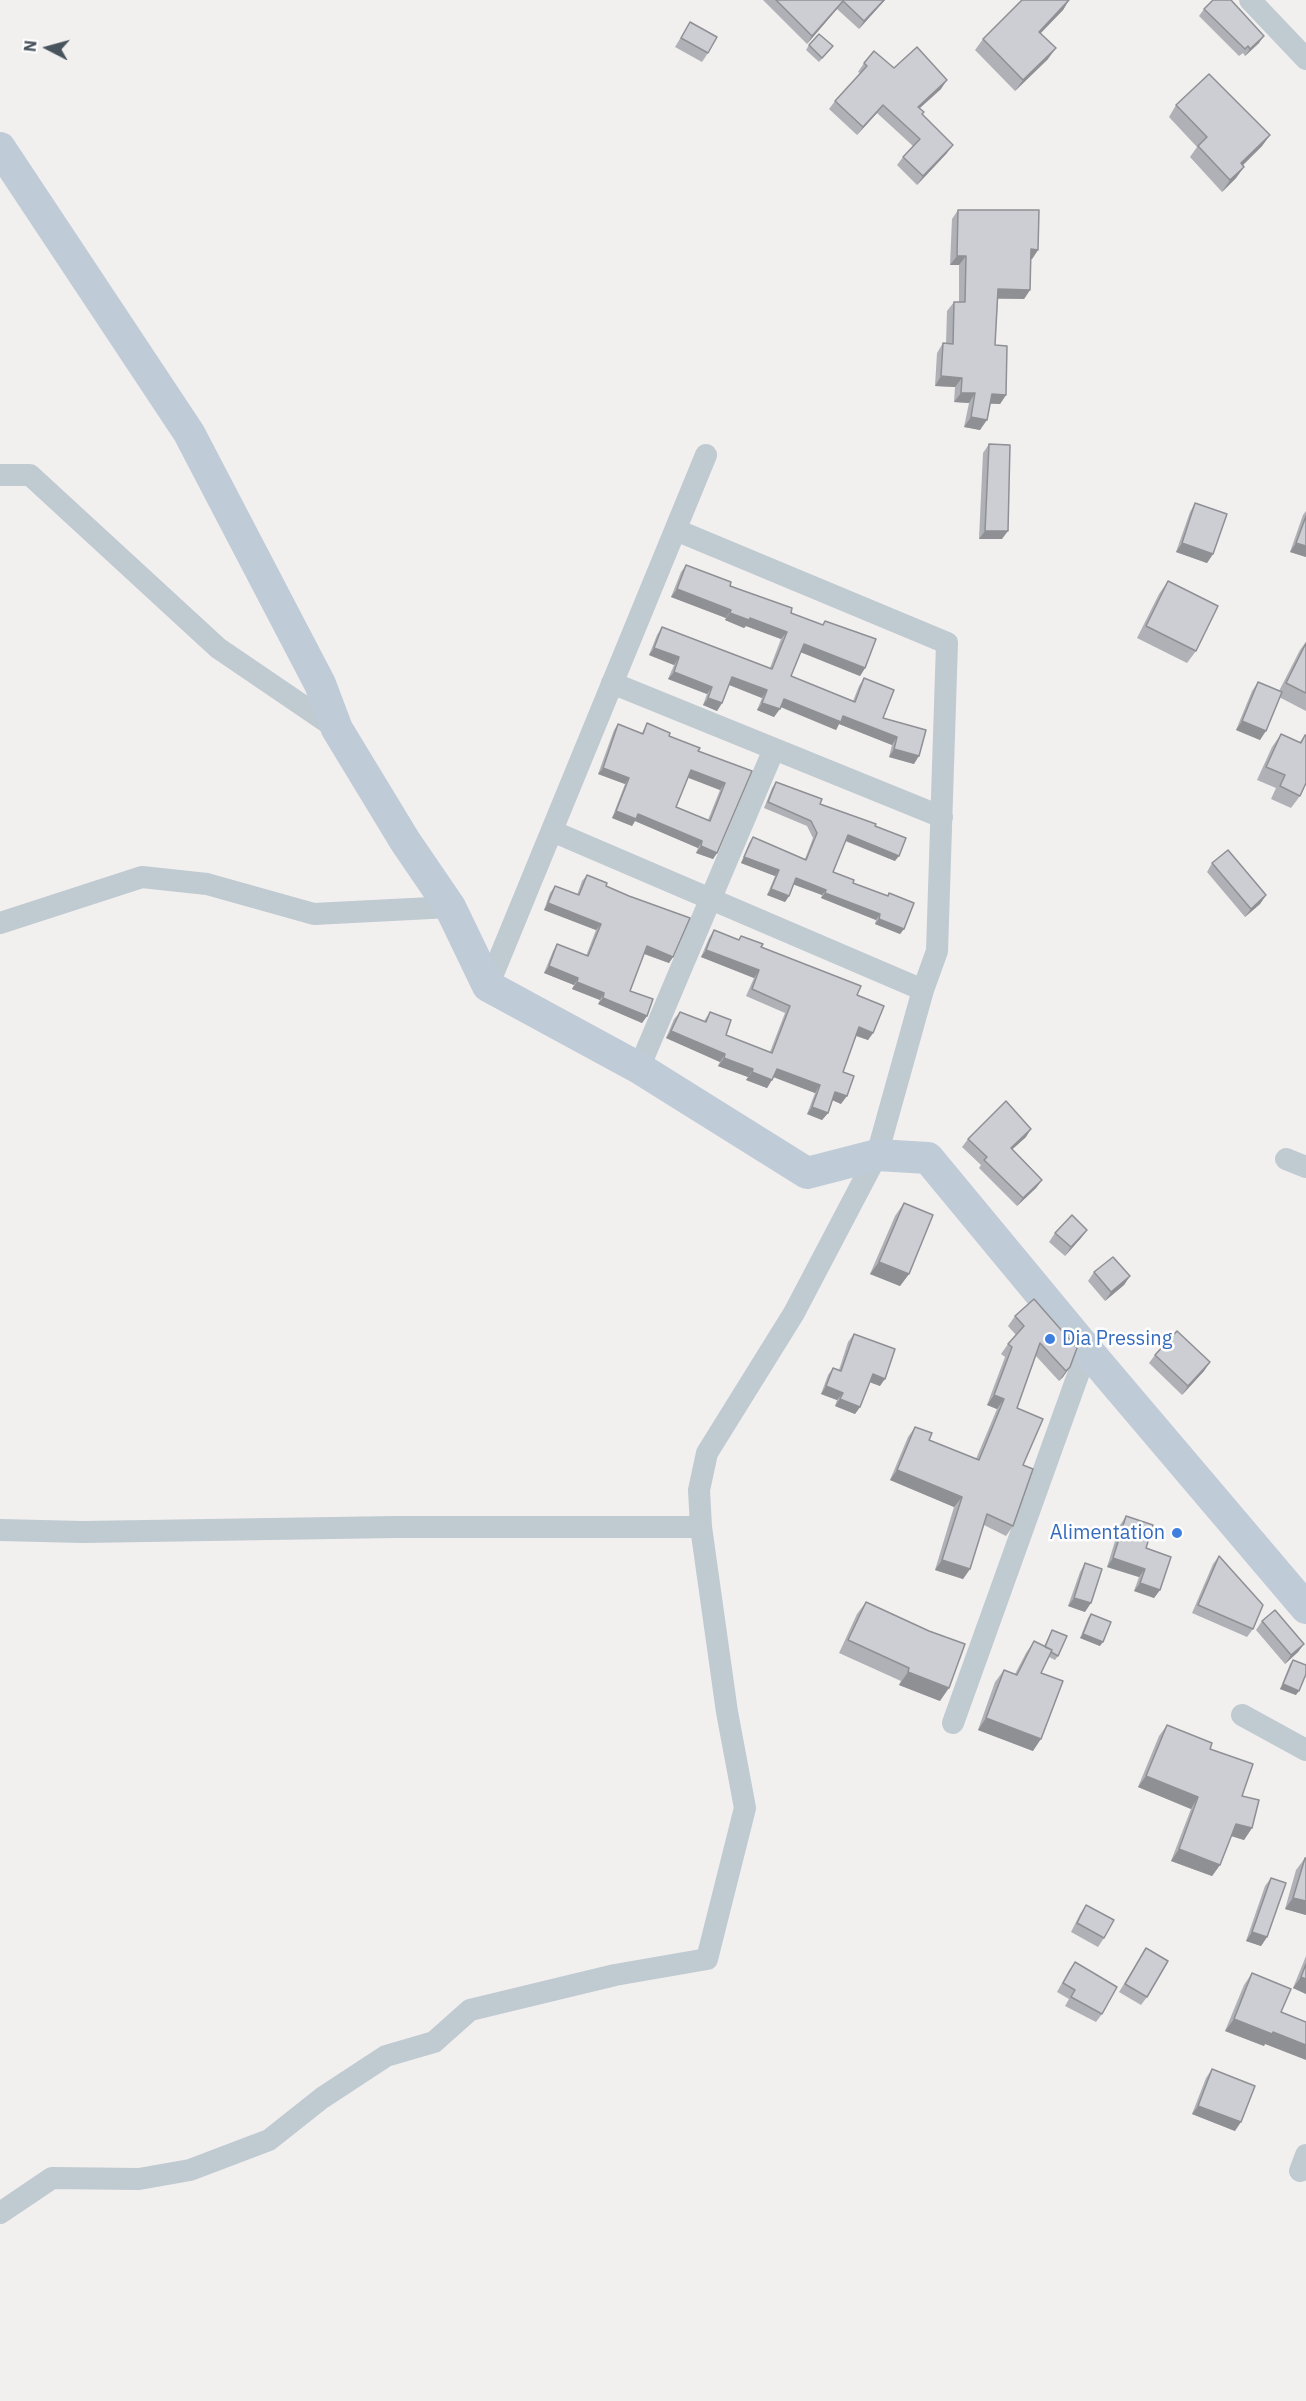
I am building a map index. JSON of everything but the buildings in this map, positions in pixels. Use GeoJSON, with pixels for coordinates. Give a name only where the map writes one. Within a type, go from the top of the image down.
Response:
{"type":"FeatureCollection","features":[{"type":"Feature","properties":{"kind":"street"},"geometry":{"type":"LineString","coordinates":[[1251,0],[1306,59]]}},
{"type":"Feature","properties":{"kind":"street"},"geometry":{"type":"LineString","coordinates":[[0,148],[189,434],[320,684],[337,729],[405,842],[450,907],[488,986],[639,1068],[807,1173],[877,1155],[928,1158],[1306,1608]]}},
{"type":"Feature","properties":{"kind":"street"},"geometry":{"type":"LineString","coordinates":[[488,986],[706,455]]}},
{"type":"Feature","properties":{"kind":"street"},"geometry":{"type":"LineString","coordinates":[[0,475],[30,475],[218,648],[337,729]]}},
{"type":"Feature","properties":{"kind":"street"},"geometry":{"type":"LineString","coordinates":[[0,2213],[52,2178],[139,2179],[190,2170],[269,2140],[322,2098],[386,2056],[434,2042],[470,2010],[615,1975],[707,1959],[745,1808],[727,1712],[701,1527],[699,1490],[707,1453],[794,1313],[877,1155],[923,990],[938,951],[947,643],[676,530]]}},
{"type":"Feature","properties":{"kind":"street"},"geometry":{"type":"LineString","coordinates":[[612,683],[942,817]]}},
{"type":"Feature","properties":{"kind":"street"},"geometry":{"type":"LineString","coordinates":[[639,1068],[774,749]]}},
{"type":"Feature","properties":{"kind":"street"},"geometry":{"type":"LineString","coordinates":[[552,831],[923,990]]}},
{"type":"Feature","properties":{"kind":"street"},"geometry":{"type":"LineString","coordinates":[[0,923],[142,877],[207,884],[314,914],[450,907]]}},
{"type":"Feature","properties":{"kind":"street"},"geometry":{"type":"LineString","coordinates":[[952,1723],[1087,1350]]}},
{"type":"Feature","properties":{"kind":"street"},"geometry":{"type":"LineString","coordinates":[[0,1530],[83,1532],[396,1527],[701,1527]]}},
{"type":"Feature","properties":{"kind":"street"},"geometry":{"type":"LineString","coordinates":[[1242,1715],[1306,1750]]}},
{"type":"Feature","properties":{"kind":"place","name":"Dia Pressing"},"geometry":{"type":"Point","coordinates":[1050,1339]}},
{"type":"Feature","properties":{"kind":"place","name":"Alimentation"},"geometry":{"type":"Point","coordinates":[1177,1533]}}]}
